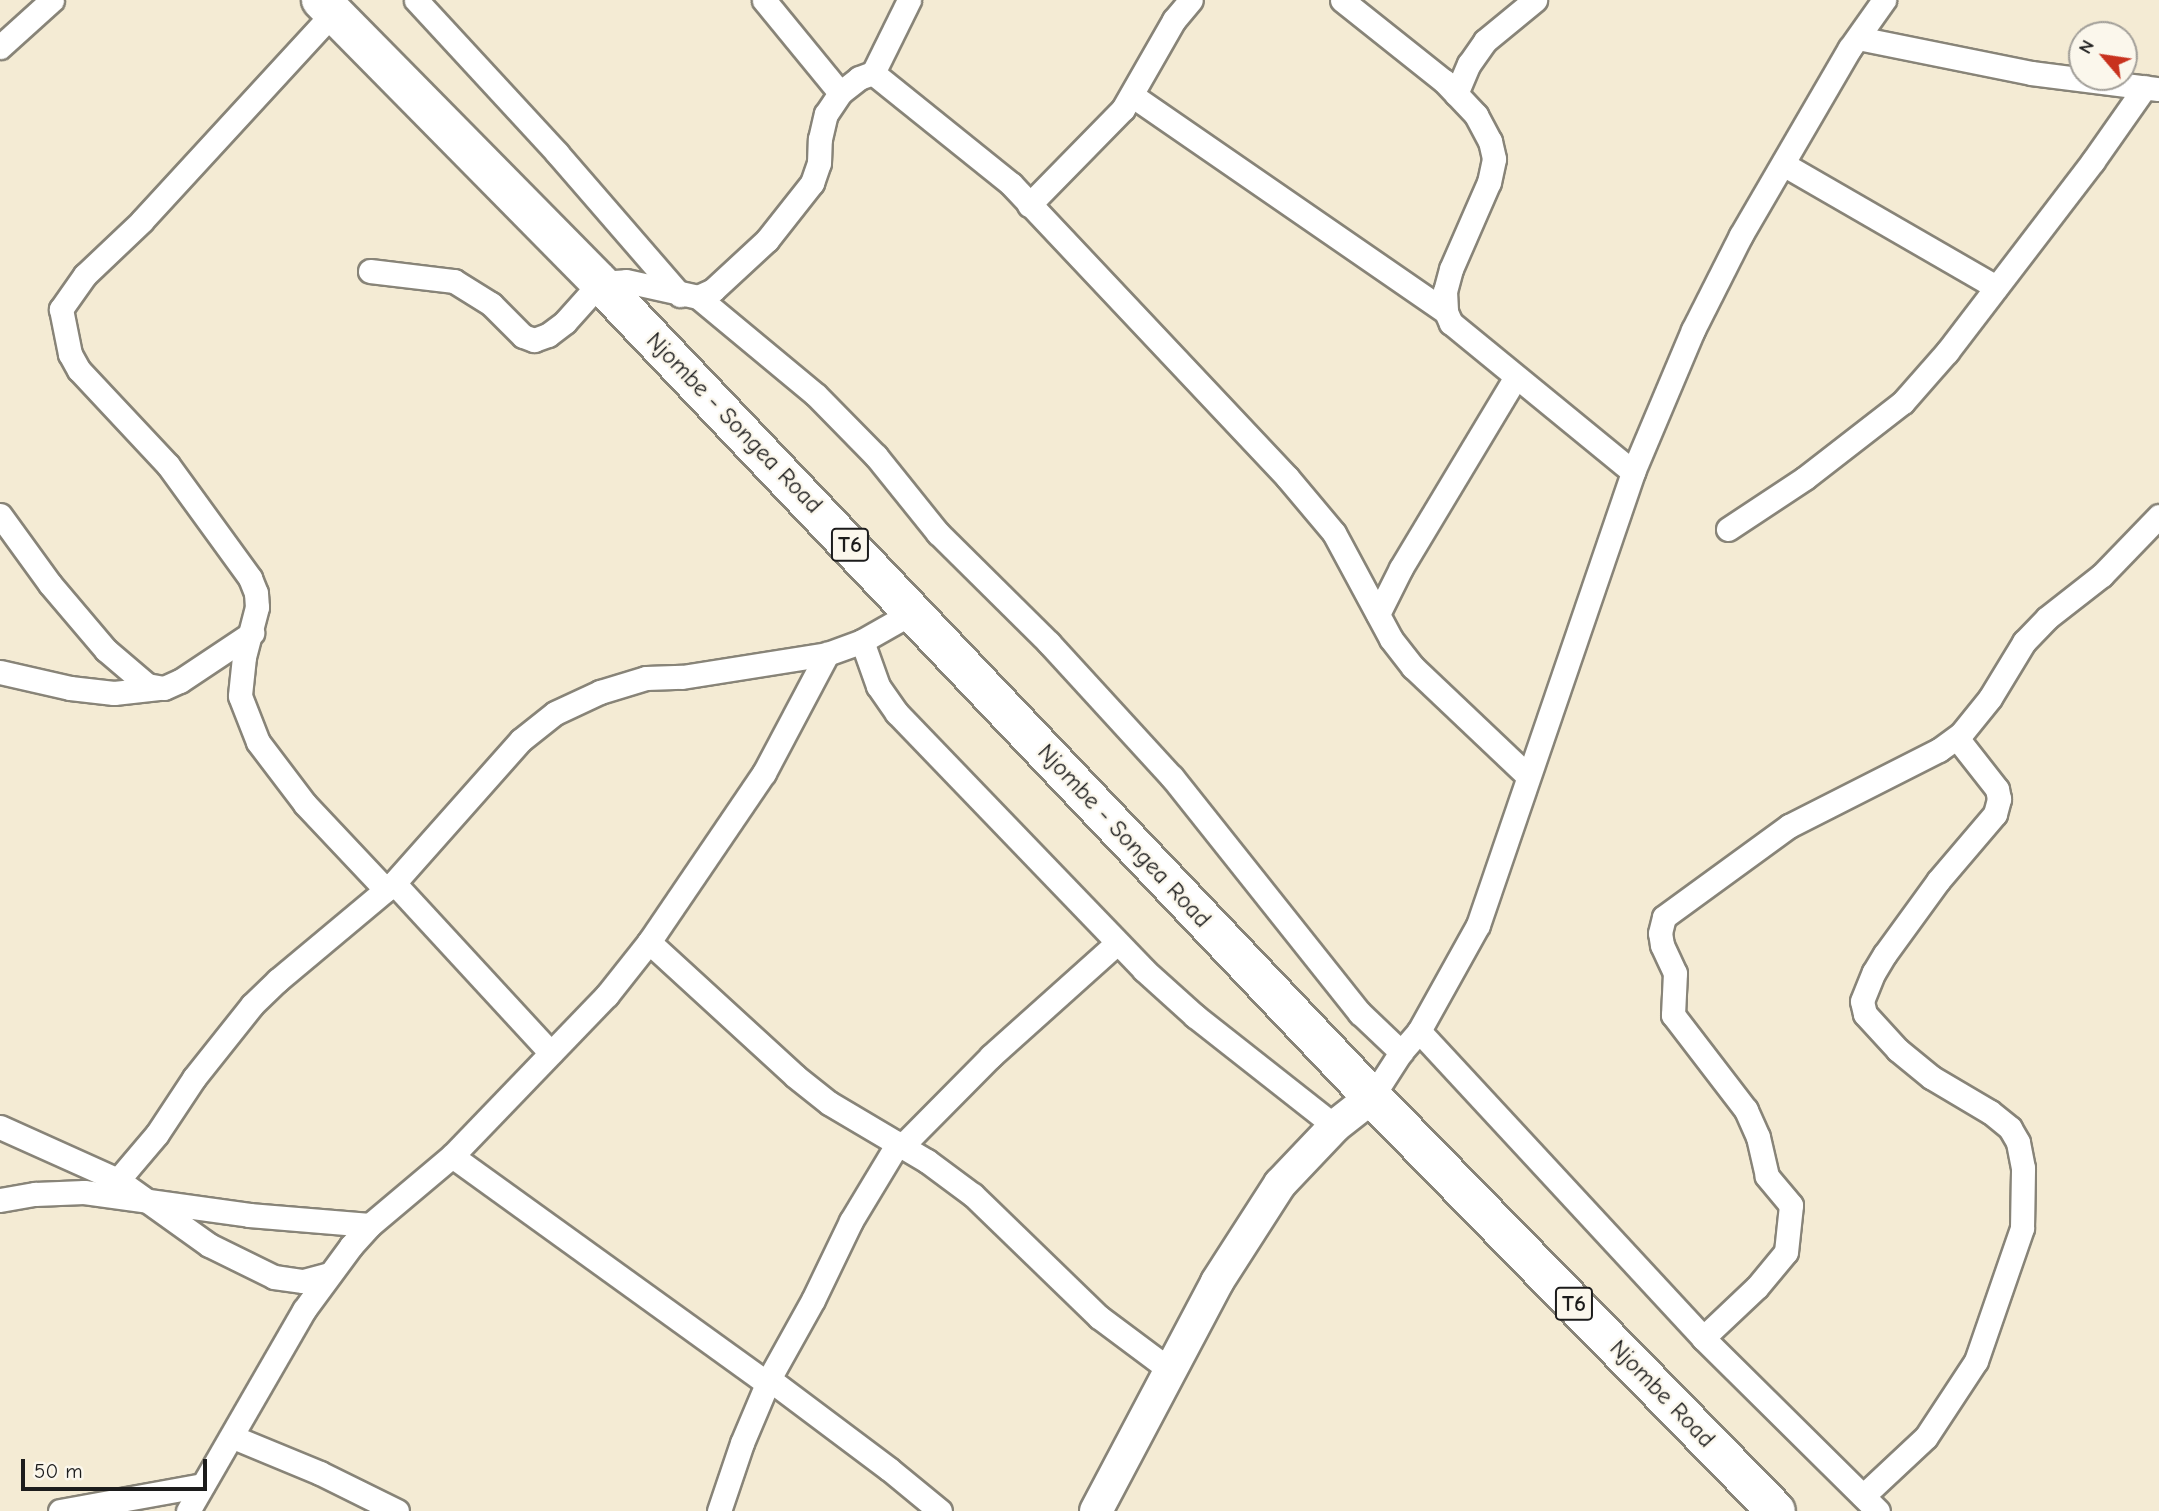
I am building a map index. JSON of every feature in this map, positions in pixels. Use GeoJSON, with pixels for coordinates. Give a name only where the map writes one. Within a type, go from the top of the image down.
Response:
{"type":"FeatureCollection","features":[{"type":"Feature","properties":{"kind":"highway","name":"Njombe - Songea Road"},"geometry":{"type":"LineString","coordinates":[[330,4],[600,282],[1372,1097]]}},
{"type":"Feature","properties":{"kind":"highway","name":"Njombe Road"},"geometry":{"type":"LineString","coordinates":[[1372,1097],[1776,1511]]}},
{"type":"Feature","properties":{"kind":"street"},"geometry":{"type":"LineString","coordinates":[[0,47],[52,0]]}},
{"type":"Feature","properties":{"kind":"street"},"geometry":{"type":"LineString","coordinates":[[416,0],[689,296],[816,395],[876,456],[938,533],[1049,643],[1172,777],[1360,1013],[1401,1052]]}},
{"type":"Feature","properties":{"kind":"street"},"geometry":{"type":"LineString","coordinates":[[764,0],[841,93]]}},
{"type":"Feature","properties":{"kind":"street"},"geometry":{"type":"LineString","coordinates":[[1029,205],[1133,96],[1174,20],[1191,0]]}},
{"type":"Feature","properties":{"kind":"street"},"geometry":{"type":"LineString","coordinates":[[1342,0],[1444,81],[1476,115],[1490,141],[1494,159],[1475,218],[1451,269],[1445,291],[1446,312],[1451,323],[1633,472]]}},
{"type":"Feature","properties":{"kind":"street"},"geometry":{"type":"LineString","coordinates":[[1456,94],[1469,64],[1485,41],[1535,0]]}},
{"type":"Feature","properties":{"kind":"street"},"geometry":{"type":"LineString","coordinates":[[1096,1511],[1217,1282],[1280,1184],[1335,1126],[1372,1097],[1401,1052],[1419,1031],[1478,925],[1633,472],[1693,330],[1741,235],[1858,38],[1885,0]]}},
{"type":"Feature","properties":{"kind":"street"},"geometry":{"type":"LineString","coordinates":[[370,271],[454,281],[491,304],[523,336],[534,340],[548,335],[565,322],[600,282],[626,281],[689,296],[713,290],[766,240],[812,183],[819,163],[820,139],[826,114],[841,93],[859,78],[873,73],[908,1]]}},
{"type":"Feature","properties":{"kind":"street"},"geometry":{"type":"LineString","coordinates":[[330,4],[142,221],[85,275],[61,309],[70,354],[79,370],[168,465],[250,578],[256,593],[257,607],[244,657],[240,696],[253,733],[305,804],[390,886],[551,1053]]}},
{"type":"Feature","properties":{"kind":"street"},"geometry":{"type":"LineString","coordinates":[[1858,38],[2031,74],[2152,88]]}},
{"type":"Feature","properties":{"kind":"street"},"geometry":{"type":"LineString","coordinates":[[873,73],[1011,184],[1243,430],[1334,533],[1391,639],[1413,667],[1528,776]]}},
{"type":"Feature","properties":{"kind":"street"},"geometry":{"type":"LineString","coordinates":[[1728,529],[1805,478],[1903,402],[1947,352],[2152,88]]}},
{"type":"Feature","properties":{"kind":"street"},"geometry":{"type":"LineString","coordinates":[[1133,96],[1446,312]]}},
{"type":"Feature","properties":{"kind":"street"},"geometry":{"type":"LineString","coordinates":[[1783,164],[1996,287]]}},
{"type":"Feature","properties":{"kind":"street"},"geometry":{"type":"LineString","coordinates":[[1378,614],[1401,568],[1515,378]]}},
{"type":"Feature","properties":{"kind":"street"},"geometry":{"type":"LineString","coordinates":[[0,515],[50,584],[106,650],[147,685],[164,688]]}},
{"type":"Feature","properties":{"kind":"street"},"geometry":{"type":"LineString","coordinates":[[1703,1338],[1757,1287],[1786,1252],[1790,1205],[1767,1177],[1758,1137],[1746,1110],[1673,1016],[1675,973],[1662,945],[1661,924],[1676,906],[1788,826],[1957,738],[1976,720],[2024,642],[2047,618],[2102,575],[2159,516]]}},
{"type":"Feature","properties":{"kind":"street"},"geometry":{"type":"LineString","coordinates":[[118,1180],[157,1134],[207,1059],[252,1005],[278,979],[390,886],[520,740],[555,713],[600,692],[646,678],[682,677],[827,653],[862,641],[913,612]]}},
{"type":"Feature","properties":{"kind":"street"},"geometry":{"type":"LineString","coordinates":[[0,671],[59,686],[114,693],[164,688],[180,681],[252,633]]}},
{"type":"Feature","properties":{"kind":"street"},"geometry":{"type":"LineString","coordinates":[[862,641],[878,686],[897,713],[1117,943],[1168,993],[1335,1126]]}},
{"type":"Feature","properties":{"kind":"street"},"geometry":{"type":"LineString","coordinates":[[188,1511],[304,1310],[330,1274],[370,1225],[452,1156],[607,995],[649,942],[764,773],[827,653]]}},
{"type":"Feature","properties":{"kind":"street"},"geometry":{"type":"LineString","coordinates":[[1419,1031],[1703,1338],[1870,1504],[1926,1437],[1969,1372],[2022,1228],[2024,1168],[2018,1142],[2010,1129],[1990,1112],[1931,1077],[1898,1050],[1865,1014],[1862,1001],[1885,954],[1938,881],[1995,814],[1999,799],[1997,789],[1957,738]]}},
{"type":"Feature","properties":{"kind":"street"},"geometry":{"type":"LineString","coordinates":[[649,942],[795,1076],[829,1103],[900,1145],[973,1195],[1099,1317],[1170,1370]]}},
{"type":"Feature","properties":{"kind":"street"},"geometry":{"type":"LineString","coordinates":[[719,1511],[742,1443],[768,1381],[813,1300],[851,1221],[900,1145],[991,1056],[1117,943]]}},
{"type":"Feature","properties":{"kind":"street"},"geometry":{"type":"LineString","coordinates":[[0,1128],[118,1180],[209,1245],[274,1277],[303,1281],[330,1274]]}},
{"type":"Feature","properties":{"kind":"street"},"geometry":{"type":"LineString","coordinates":[[452,1156],[889,1469],[940,1511]]}},
{"type":"Feature","properties":{"kind":"street"},"geometry":{"type":"LineString","coordinates":[[0,1199],[84,1192],[249,1215],[370,1225]]}},
{"type":"Feature","properties":{"kind":"street"},"geometry":{"type":"LineString","coordinates":[[233,1437],[320,1473],[397,1511]]}},
{"type":"Feature","properties":{"kind":"street"},"geometry":{"type":"LineString","coordinates":[[60,1511],[203,1485]]}}]}
